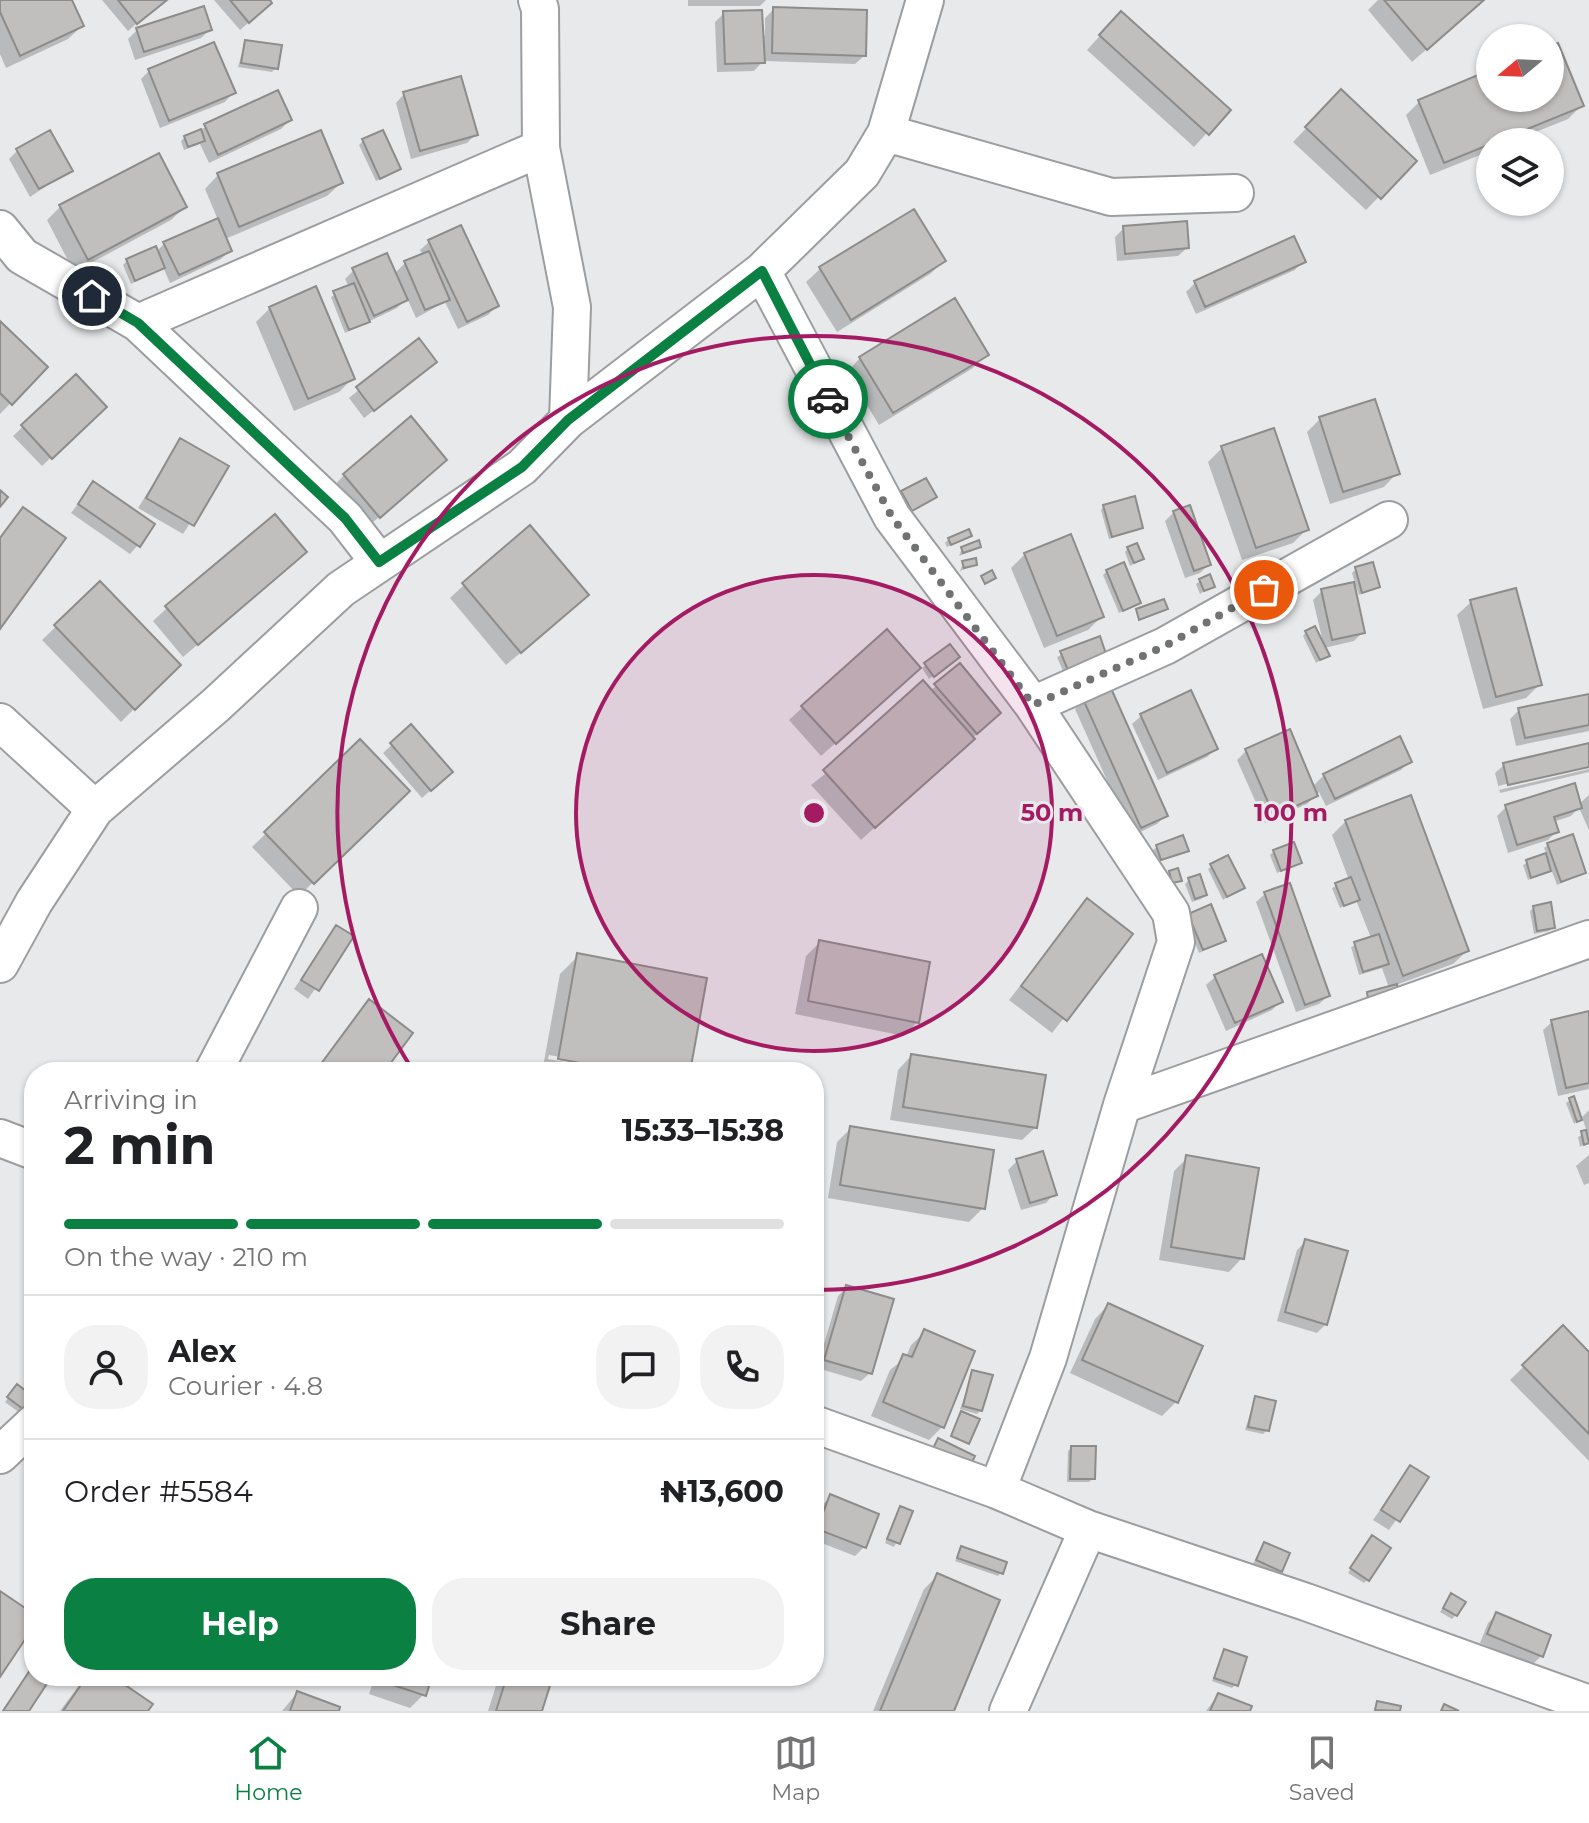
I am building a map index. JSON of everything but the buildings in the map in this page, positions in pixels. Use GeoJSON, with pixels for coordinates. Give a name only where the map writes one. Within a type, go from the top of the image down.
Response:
{"type":"FeatureCollection","features":[{"type":"Feature","properties":{"kind":"street"},"geometry":{"type":"LineString","coordinates":[[537,0],[541,148],[572,307],[568,420]]}},
{"type":"Feature","properties":{"kind":"street"},"geometry":{"type":"LineString","coordinates":[[0,964],[34,902],[95,809],[216,705],[341,589],[522,467],[568,420],[762,271],[862,173],[886,133],[925,0]]}},
{"type":"Feature","properties":{"kind":"street"},"geometry":{"type":"LineString","coordinates":[[886,133],[1111,197],[1235,193]]}},
{"type":"Feature","properties":{"kind":"street"},"geometry":{"type":"LineString","coordinates":[[138,323],[541,148]]}},
{"type":"Feature","properties":{"kind":"street"},"geometry":{"type":"LineString","coordinates":[[0,229],[22,256],[138,323],[345,518],[379,562]]}},
{"type":"Feature","properties":{"kind":"street"},"geometry":{"type":"LineString","coordinates":[[762,271],[892,517],[1033,705],[1171,913],[1176,942],[1122,1105],[1048,1358],[997,1490]]}},
{"type":"Feature","properties":{"kind":"street"},"geometry":{"type":"LineString","coordinates":[[1033,705],[1165,646],[1389,520]]}},
{"type":"Feature","properties":{"kind":"street"},"geometry":{"type":"LineString","coordinates":[[0,722],[95,809]]}},
{"type":"Feature","properties":{"kind":"street"},"geometry":{"type":"LineString","coordinates":[[218,1062],[299,908]]}},
{"type":"Feature","properties":{"kind":"street"},"geometry":{"type":"LineString","coordinates":[[1122,1105],[1589,939]]}},
{"type":"Feature","properties":{"kind":"street"},"geometry":{"type":"LineString","coordinates":[[0,1138],[24,1147]]}},
{"type":"Feature","properties":{"kind":"street"},"geometry":{"type":"LineString","coordinates":[[824,1428],[997,1490],[1088,1529],[1306,1602],[1589,1704]]}},
{"type":"Feature","properties":{"kind":"street"},"geometry":{"type":"LineString","coordinates":[[0,1455],[24,1432]]}},
{"type":"Feature","properties":{"kind":"street"},"geometry":{"type":"LineString","coordinates":[[1008,1711],[1088,1529]]}},
{"type":"Feature","properties":{"kind":"way so far"},"geometry":{"type":"LineString","coordinates":[[828,399],[892,517],[1033,705],[1165,646],[1264,590]]}},
{"type":"Feature","properties":{"kind":"route"},"geometry":{"type":"LineString","coordinates":[[92,296],[138,323],[345,518],[379,562],[522,467],[568,420],[762,271],[828,399]]}}]}
